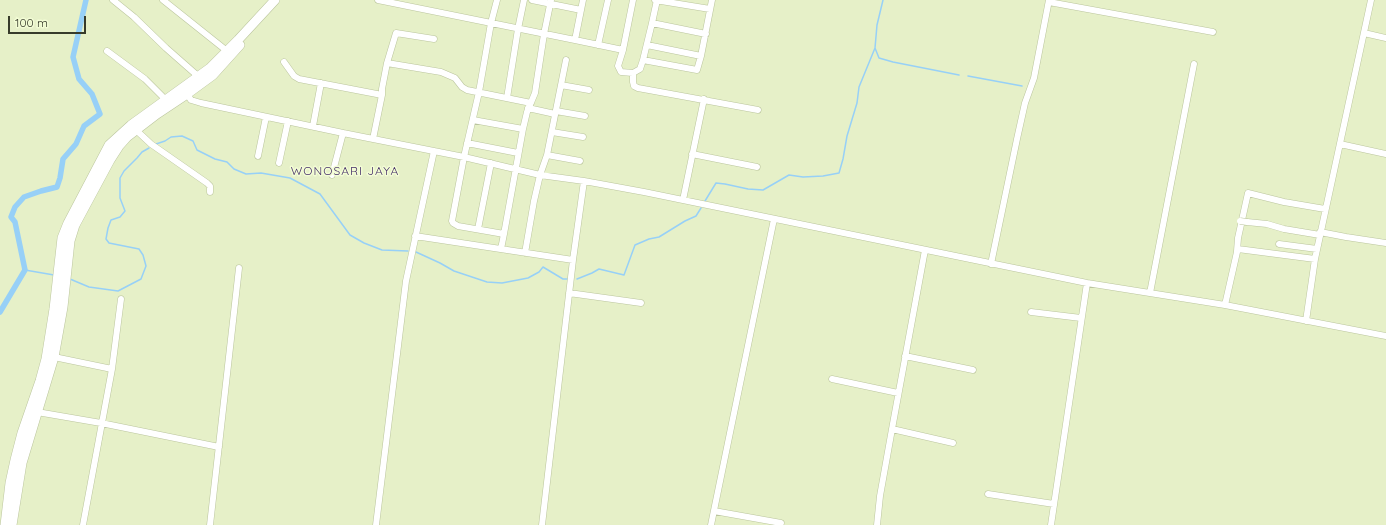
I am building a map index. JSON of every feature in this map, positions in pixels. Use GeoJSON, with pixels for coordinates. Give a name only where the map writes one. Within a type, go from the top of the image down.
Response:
{"type":"FeatureCollection","features":[{"type":"Feature","properties":{"kind":"highway"},"geometry":{"type":"LineString","coordinates":[[5,525],[14,460],[22,433],[54,357],[59,308],[62,238],[101,158],[109,145],[126,130],[210,68],[274,0]]}},
{"type":"Feature","properties":{"kind":"highway"},"geometry":{"type":"LineString","coordinates":[[12,525],[22,463],[37,412],[44,381],[46,359],[59,308],[72,232],[119,146],[136,130],[157,114],[213,75],[282,0]]}},
{"type":"Feature","properties":{"kind":"street"},"geometry":{"type":"LineString","coordinates":[[113,0],[134,17],[199,77]]}},
{"type":"Feature","properties":{"kind":"street"},"geometry":{"type":"LineString","coordinates":[[163,0],[227,51]]}},
{"type":"Feature","properties":{"kind":"street"},"geometry":{"type":"LineString","coordinates":[[378,0],[622,50]]}},
{"type":"Feature","properties":{"kind":"street"},"geometry":{"type":"LineString","coordinates":[[418,8],[419,0]]}},
{"type":"Feature","properties":{"kind":"street"},"geometry":{"type":"LineString","coordinates":[[498,0],[491,23],[479,92],[464,157],[452,221],[455,225],[504,234]]}},
{"type":"Feature","properties":{"kind":"street"},"geometry":{"type":"LineString","coordinates":[[506,98],[524,0]]}},
{"type":"Feature","properties":{"kind":"street"},"geometry":{"type":"LineString","coordinates":[[532,0],[551,2],[581,10]]}},
{"type":"Feature","properties":{"kind":"street"},"geometry":{"type":"LineString","coordinates":[[575,40],[583,0]]}},
{"type":"Feature","properties":{"kind":"street"},"geometry":{"type":"LineString","coordinates":[[598,45],[608,0]]}},
{"type":"Feature","properties":{"kind":"street"},"geometry":{"type":"LineString","coordinates":[[633,0],[619,69],[621,72],[634,74]]}},
{"type":"Feature","properties":{"kind":"street"},"geometry":{"type":"LineString","coordinates":[[710,9],[684,2],[656,0],[643,60],[640,69],[634,74],[634,86],[638,88],[758,110]]}},
{"type":"Feature","properties":{"kind":"street"},"geometry":{"type":"LineString","coordinates":[[643,60],[696,70],[698,68],[701,56],[712,0]]}},
{"type":"Feature","properties":{"kind":"street"},"geometry":{"type":"LineString","coordinates":[[1306,321],[1320,233],[1371,0]]}},
{"type":"Feature","properties":{"kind":"street"},"geometry":{"type":"LineString","coordinates":[[991,264],[1025,103],[1034,78],[1049,1],[1213,32]]}},
{"type":"Feature","properties":{"kind":"street"},"geometry":{"type":"LineString","coordinates":[[501,249],[518,153],[529,106],[535,92],[544,34],[551,2]]}},
{"type":"Feature","properties":{"kind":"street"},"geometry":{"type":"LineString","coordinates":[[652,24],[706,34]]}},
{"type":"Feature","properties":{"kind":"street"},"geometry":{"type":"LineString","coordinates":[[373,139],[387,63],[396,33],[434,39]]}},
{"type":"Feature","properties":{"kind":"street"},"geometry":{"type":"LineString","coordinates":[[1364,33],[1386,38]]}},
{"type":"Feature","properties":{"kind":"street"},"geometry":{"type":"LineString","coordinates":[[647,45],[701,56]]}},
{"type":"Feature","properties":{"kind":"street"},"geometry":{"type":"LineString","coordinates":[[107,51],[145,79],[166,100]]}},
{"type":"Feature","properties":{"kind":"street"},"geometry":{"type":"LineString","coordinates":[[525,253],[532,212],[540,175],[547,155],[566,60]]}},
{"type":"Feature","properties":{"kind":"street"},"geometry":{"type":"LineString","coordinates":[[284,62],[294,76],[299,79],[382,95]]}},
{"type":"Feature","properties":{"kind":"street"},"geometry":{"type":"LineString","coordinates":[[387,63],[441,72],[456,78],[462,87],[467,90],[506,98],[556,113],[585,116]]}},
{"type":"Feature","properties":{"kind":"street"},"geometry":{"type":"LineString","coordinates":[[1150,292],[1166,216],[1194,64]]}},
{"type":"Feature","properties":{"kind":"street"},"geometry":{"type":"LineString","coordinates":[[313,126],[321,83]]}},
{"type":"Feature","properties":{"kind":"street"},"geometry":{"type":"LineString","coordinates":[[561,85],[589,90]]}},
{"type":"Feature","properties":{"kind":"street"},"geometry":{"type":"LineString","coordinates":[[187,94],[191,100],[196,102],[464,157],[540,175],[584,181],[683,200],[1087,283],[1225,305],[1386,336]]}},
{"type":"Feature","properties":{"kind":"street"},"geometry":{"type":"LineString","coordinates":[[683,200],[704,100]]}},
{"type":"Feature","properties":{"kind":"street"},"geometry":{"type":"LineString","coordinates":[[258,156],[266,116]]}},
{"type":"Feature","properties":{"kind":"street"},"geometry":{"type":"LineString","coordinates":[[473,120],[523,129]]}},
{"type":"Feature","properties":{"kind":"street"},"geometry":{"type":"LineString","coordinates":[[278,163],[288,121]]}},
{"type":"Feature","properties":{"kind":"street"},"geometry":{"type":"LineString","coordinates":[[136,130],[151,144],[207,183],[210,186],[210,192]]}},
{"type":"Feature","properties":{"kind":"street"},"geometry":{"type":"LineString","coordinates":[[552,132],[583,137]]}},
{"type":"Feature","properties":{"kind":"street"},"geometry":{"type":"LineString","coordinates":[[332,175],[343,133]]}},
{"type":"Feature","properties":{"kind":"street"},"geometry":{"type":"LineString","coordinates":[[467,143],[518,153]]}},
{"type":"Feature","properties":{"kind":"street"},"geometry":{"type":"LineString","coordinates":[[1340,144],[1386,154]]}},
{"type":"Feature","properties":{"kind":"street"},"geometry":{"type":"LineString","coordinates":[[376,525],[406,281],[434,151]]}},
{"type":"Feature","properties":{"kind":"street"},"geometry":{"type":"LineString","coordinates":[[692,154],[757,167]]}},
{"type":"Feature","properties":{"kind":"street"},"geometry":{"type":"LineString","coordinates":[[547,155],[580,160]]}},
{"type":"Feature","properties":{"kind":"street"},"geometry":{"type":"LineString","coordinates":[[478,229],[491,163]]}},
{"type":"Feature","properties":{"kind":"street"},"geometry":{"type":"LineString","coordinates":[[542,525],[572,260],[584,181]]}},
{"type":"Feature","properties":{"kind":"street"},"geometry":{"type":"LineString","coordinates":[[1225,305],[1248,193],[1284,202],[1325,209]]}},
{"type":"Feature","properties":{"kind":"street"},"geometry":{"type":"LineString","coordinates":[[711,525],[774,219]]}},
{"type":"Feature","properties":{"kind":"street"},"geometry":{"type":"LineString","coordinates":[[1244,222],[1267,224],[1284,229],[1386,243]]}},
{"type":"Feature","properties":{"kind":"street"},"geometry":{"type":"LineString","coordinates":[[415,236],[572,260]]}},
{"type":"Feature","properties":{"kind":"street"},"geometry":{"type":"LineString","coordinates":[[1279,244],[1317,249]]}},
{"type":"Feature","properties":{"kind":"street"},"geometry":{"type":"LineString","coordinates":[[1237,251],[1242,249],[1315,258]]}},
{"type":"Feature","properties":{"kind":"street"},"geometry":{"type":"LineString","coordinates":[[877,525],[880,496],[925,250]]}},
{"type":"Feature","properties":{"kind":"street"},"geometry":{"type":"LineString","coordinates":[[210,525],[239,268]]}},
{"type":"Feature","properties":{"kind":"street"},"geometry":{"type":"LineString","coordinates":[[1051,525],[1087,283]]}},
{"type":"Feature","properties":{"kind":"street"},"geometry":{"type":"LineString","coordinates":[[569,293],[641,303]]}},
{"type":"Feature","properties":{"kind":"street"},"geometry":{"type":"LineString","coordinates":[[83,525],[112,369],[122,299]]}},
{"type":"Feature","properties":{"kind":"street"},"geometry":{"type":"LineString","coordinates":[[1031,312],[1081,318]]}},
{"type":"Feature","properties":{"kind":"street"},"geometry":{"type":"LineString","coordinates":[[905,356],[973,370]]}},
{"type":"Feature","properties":{"kind":"street"},"geometry":{"type":"LineString","coordinates":[[54,357],[112,369]]}},
{"type":"Feature","properties":{"kind":"street"},"geometry":{"type":"LineString","coordinates":[[832,379],[898,393]]}},
{"type":"Feature","properties":{"kind":"street"},"geometry":{"type":"LineString","coordinates":[[37,412],[101,423],[219,447]]}},
{"type":"Feature","properties":{"kind":"street"},"geometry":{"type":"LineString","coordinates":[[892,428],[953,442]]}},
{"type":"Feature","properties":{"kind":"street"},"geometry":{"type":"LineString","coordinates":[[988,494],[1054,504]]}},
{"type":"Feature","properties":{"kind":"street"},"geometry":{"type":"LineString","coordinates":[[714,512],[781,523]]}},
{"type":"Feature","properties":{"kind":"waterway"},"geometry":{"type":"LineString","coordinates":[[0,312],[25,270],[15,222],[11,217],[15,207],[24,197],[57,187],[63,159],[76,144],[84,126],[100,114],[92,94],[79,79],[73,57],[86,0]]}},
{"type":"Feature","properties":{"kind":"waterway"},"geometry":{"type":"LineString","coordinates":[[883,0],[877,25],[875,48],[879,58],[959,75]]}},
{"type":"Feature","properties":{"kind":"waterway"},"geometry":{"type":"LineString","coordinates":[[705,201],[716,183],[748,189],[763,190],[789,175],[803,177],[823,176],[839,173],[847,136],[857,103],[859,87],[875,48]]}},
{"type":"Feature","properties":{"kind":"waterway"},"geometry":{"type":"LineString","coordinates":[[968,76],[1022,86]]}},
{"type":"Feature","properties":{"kind":"waterway"},"geometry":{"type":"LineString","coordinates":[[156,144],[171,137],[182,136],[193,141],[197,150],[215,159],[227,162],[234,169],[246,174],[261,173],[290,178],[320,194],[350,235],[364,243],[382,250],[408,251]]}},
{"type":"Feature","properties":{"kind":"waterway"},"geometry":{"type":"LineString","coordinates":[[70,279],[89,287],[118,291],[141,279],[146,266],[143,255],[139,249],[109,243],[106,239],[111,220],[120,217],[125,211],[120,198],[120,178],[124,171],[142,152],[149,148]]}},
{"type":"Feature","properties":{"kind":"waterway"},"geometry":{"type":"LineString","coordinates":[[577,279],[599,269],[624,275],[635,245],[649,239],[659,237],[696,216],[701,208]]}},
{"type":"Feature","properties":{"kind":"waterway"},"geometry":{"type":"LineString","coordinates":[[416,252],[454,271],[487,282],[502,283],[528,278],[539,272],[543,267],[563,279],[569,279]]}},
{"type":"Feature","properties":{"kind":"waterway"},"geometry":{"type":"LineString","coordinates":[[25,270],[54,275]]}},
{"type":"Feature","properties":{"kind":"district","name":"WONOSARI JAYA"},"geometry":{"type":"Point","coordinates":[345,171]}}]}
